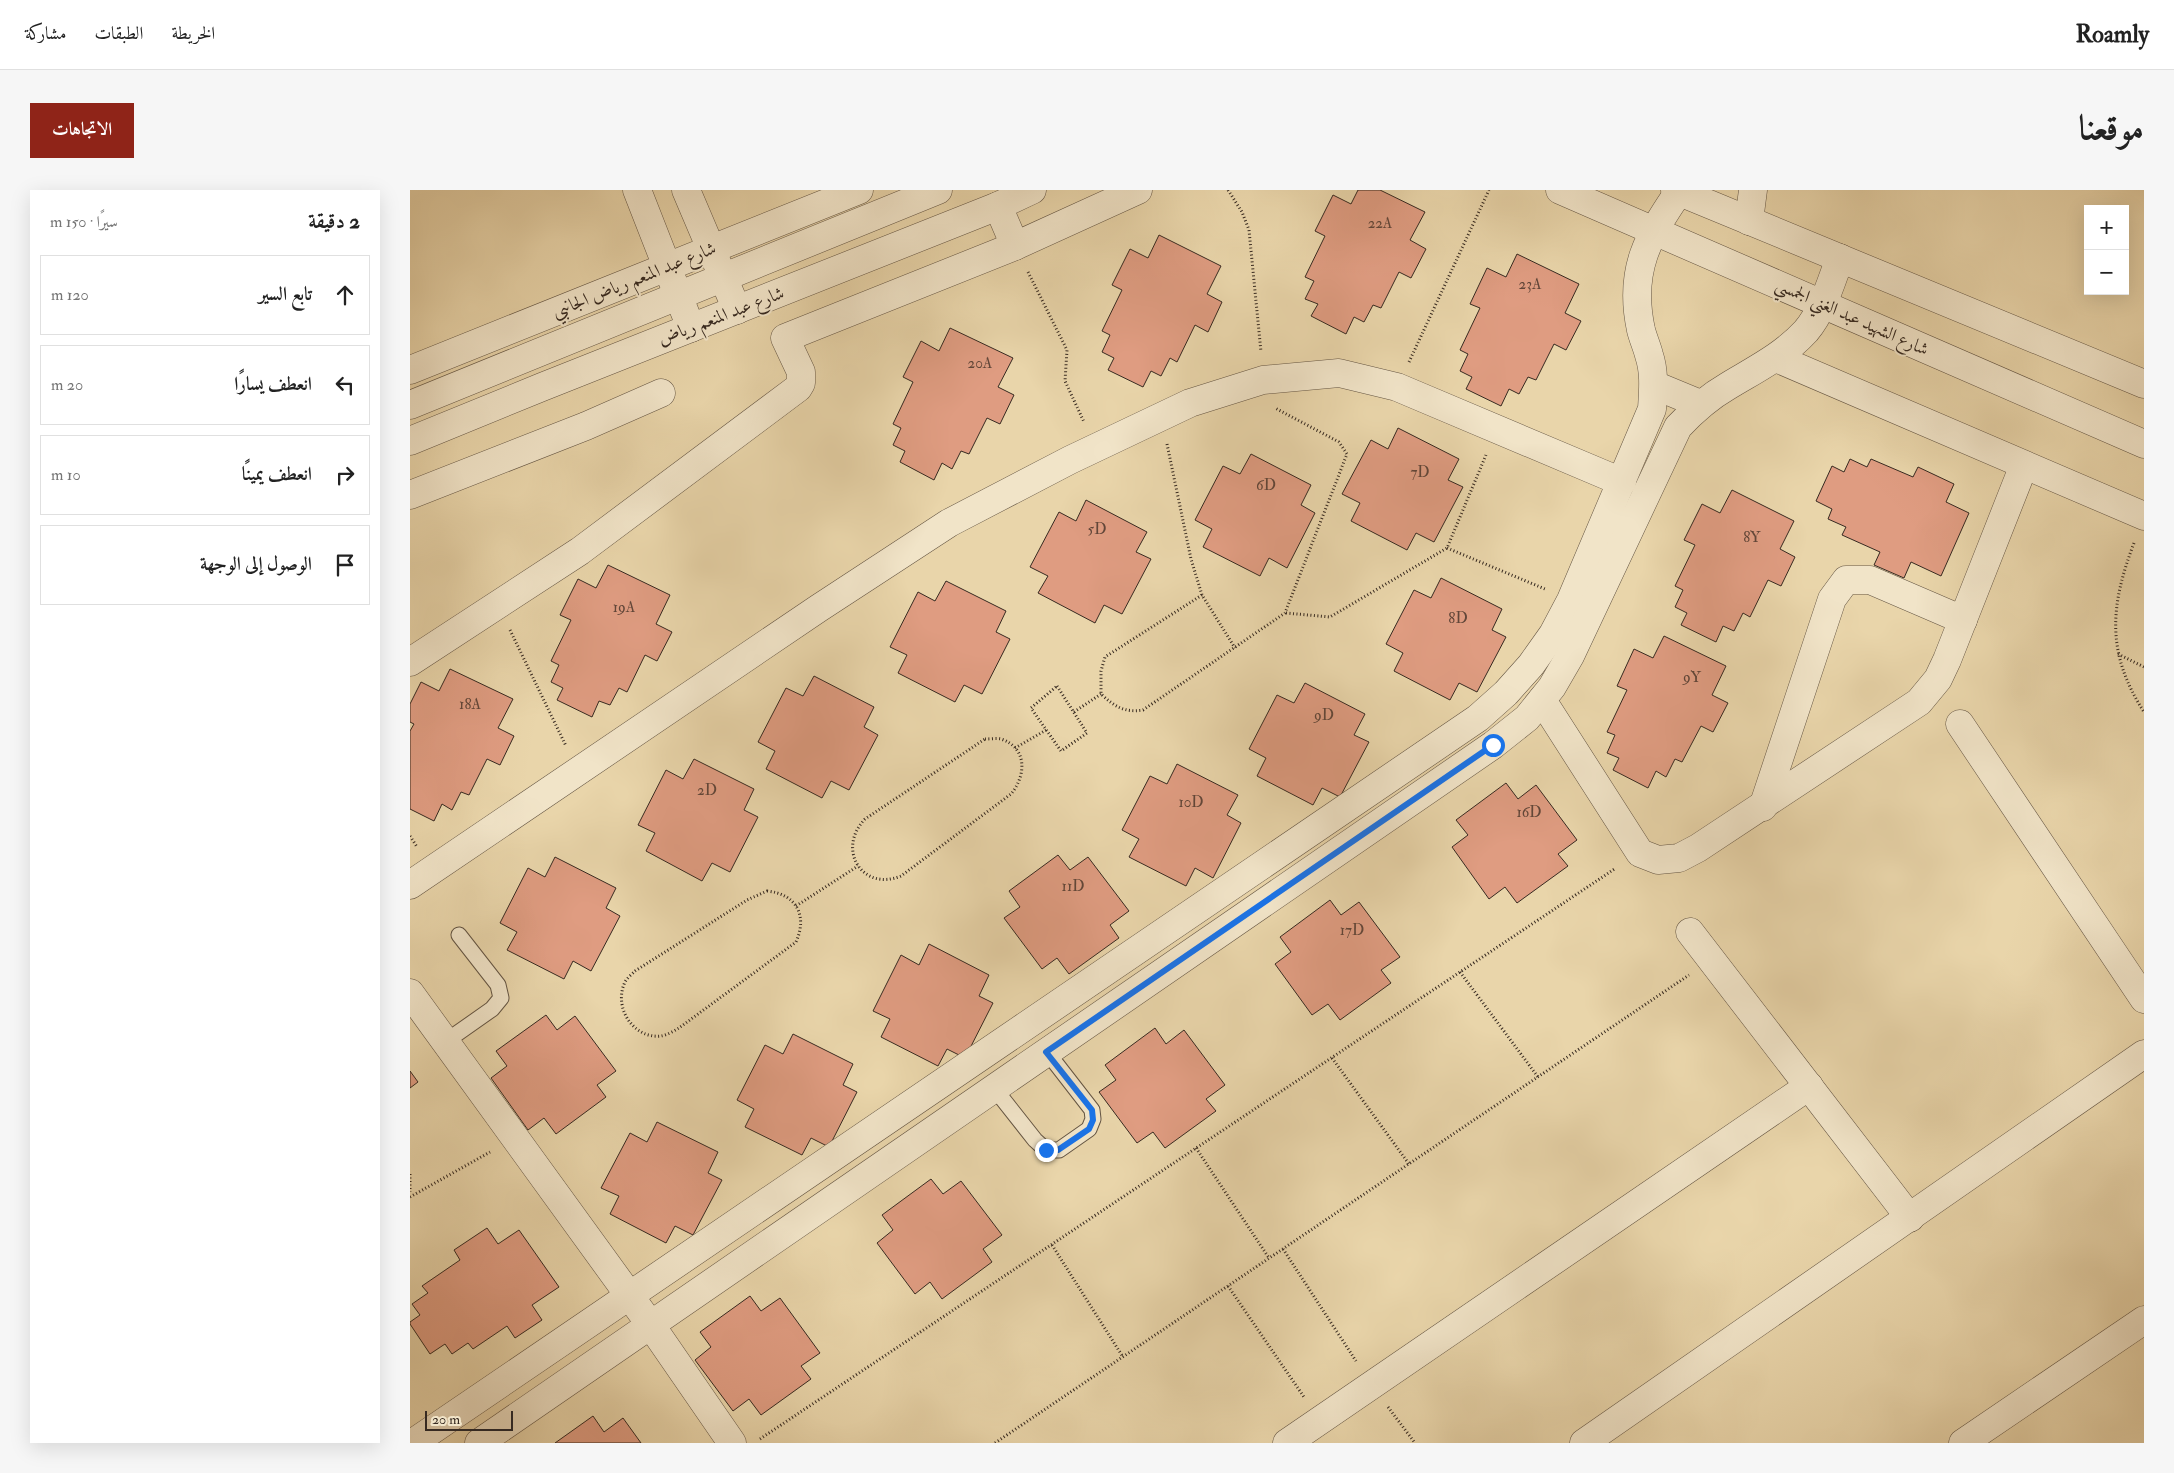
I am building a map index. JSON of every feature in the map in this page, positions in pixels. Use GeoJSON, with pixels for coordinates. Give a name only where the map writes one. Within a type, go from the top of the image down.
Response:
{"type":"FeatureCollection","features":[{"type":"Feature","properties":{"kind":"street"},"geometry":{"type":"LineString","coordinates":[[636,190],[691,328]]}},
{"type":"Feature","properties":{"kind":"street"},"geometry":{"type":"LineString","coordinates":[[686,190],[737,310]]}},
{"type":"Feature","properties":{"kind":"street","name":"شارع عبد المنعم رياض الجانبي"},"geometry":{"type":"LineString","coordinates":[[410,370],[859,190]]}},
{"type":"Feature","properties":{"kind":"street","name":"شارع عبد المنعم رياض"},"geometry":{"type":"LineString","coordinates":[[410,405],[938,190]]}},
{"type":"Feature","properties":{"kind":"street","name":"شارع عبد المنعم رياض"},"geometry":{"type":"LineString","coordinates":[[410,441],[998,206],[1032,190]]}},
{"type":"Feature","properties":{"kind":"street"},"geometry":{"type":"LineString","coordinates":[[410,662],[580,551],[798,388],[801,383],[801,372],[785,338],[1015,246],[1138,190]]}},
{"type":"Feature","properties":{"kind":"street","name":"شارع الشهيد عبد الغني الجمسي"},"geometry":{"type":"LineString","coordinates":[[1560,190],[2144,444]]}},
{"type":"Feature","properties":{"kind":"street"},"geometry":{"type":"LineString","coordinates":[[1749,221],[1753,190]]}},
{"type":"Feature","properties":{"kind":"street"},"geometry":{"type":"LineString","coordinates":[[413,1443],[1478,718],[1506,693],[1532,665],[1553,634],[1571,600],[1652,409],[1654,384],[1650,357],[1641,329],[1637,294],[1640,260],[1653,230],[1678,191],[2144,384]]}},
{"type":"Feature","properties":{"kind":"street"},"geometry":{"type":"LineString","coordinates":[[998,206],[1015,246]]}},
{"type":"Feature","properties":{"kind":"street"},"geometry":{"type":"LineString","coordinates":[[479,1443],[1493,745],[1527,718],[1552,687],[1574,648],[1678,427],[1700,404],[1776,358],[1807,330],[1822,304],[1840,258]]}},
{"type":"Feature","properties":{"kind":"street"},"geometry":{"type":"LineString","coordinates":[[1776,358],[2144,516]]}},
{"type":"Feature","properties":{"kind":"street"},"geometry":{"type":"LineString","coordinates":[[410,885],[949,523],[1096,448],[1190,403],[1263,380],[1339,373],[1397,387],[1622,482]]}},
{"type":"Feature","properties":{"kind":"street"},"geometry":{"type":"LineString","coordinates":[[1654,384],[1700,404]]}},
{"type":"Feature","properties":{"kind":"street"},"geometry":{"type":"LineString","coordinates":[[410,495],[586,426],[661,394]]}},
{"type":"Feature","properties":{"kind":"street"},"geometry":{"type":"LineString","coordinates":[[1542,700],[1640,853],[1658,860],[1679,858],[1763,807],[1919,702],[1938,679],[2024,465]]}},
{"type":"Feature","properties":{"kind":"street"},"geometry":{"type":"LineString","coordinates":[[1763,807],[1832,599],[1846,580],[1870,580],[1963,620]]}},
{"type":"Feature","properties":{"kind":"street"},"geometry":{"type":"LineString","coordinates":[[1960,724],[2144,999]]}},
{"type":"Feature","properties":{"kind":"street"},"geometry":{"type":"LineString","coordinates":[[1690,932],[1910,1218]]}},
{"type":"Feature","properties":{"kind":"street"},"geometry":{"type":"LineString","coordinates":[[410,993],[630,1296],[732,1443]]}},
{"type":"Feature","properties":{"kind":"street"},"geometry":{"type":"LineString","coordinates":[[1584,1443],[2144,1054]]}},
{"type":"Feature","properties":{"kind":"street"},"geometry":{"type":"LineString","coordinates":[[942,1083],[960,1111]]}},
{"type":"Feature","properties":{"kind":"street"},"geometry":{"type":"LineString","coordinates":[[1287,1443],[1808,1086]]}},
{"type":"Feature","properties":{"kind":"street"},"geometry":{"type":"LineString","coordinates":[[1963,1443],[2144,1320]]}},
{"type":"Feature","properties":{"kind":"lane"},"geometry":{"type":"LineString","coordinates":[[446,1042],[492,1009],[500,998],[498,985],[459,935]]}},
{"type":"Feature","properties":{"kind":"lane"},"geometry":{"type":"LineString","coordinates":[[994,1088],[1035,1140],[1046,1150],[1058,1150],[1089,1129],[1093,1120],[1092,1110],[1046,1052]]}},
{"type":"Feature","properties":{"kind":"path"},"geometry":{"type":"LineString","coordinates":[[1228,190],[1242,212],[1248,230],[1263,380]]}},
{"type":"Feature","properties":{"kind":"path"},"geometry":{"type":"LineString","coordinates":[[1397,387],[1489,190]]}},
{"type":"Feature","properties":{"kind":"path"},"geometry":{"type":"LineString","coordinates":[[1015,246],[1067,350],[1065,380],[1096,448]]}},
{"type":"Feature","properties":{"kind":"path"},"geometry":{"type":"LineString","coordinates":[[1202,595],[1105,657],[1101,671],[1101,694],[1116,707],[1132,712],[1142,710],[1285,613],[1347,454],[1339,442],[1237,388]]}},
{"type":"Feature","properties":{"kind":"path"},"geometry":{"type":"LineString","coordinates":[[1161,417],[1191,559],[1202,595],[1235,648]]}},
{"type":"Feature","properties":{"kind":"path"},"geometry":{"type":"LineString","coordinates":[[1285,613],[1330,617],[1447,548],[1497,429]]}},
{"type":"Feature","properties":{"kind":"path"},"geometry":{"type":"LineString","coordinates":[[2134,543],[2118,594],[2115,634],[2122,670],[2144,712]]}},
{"type":"Feature","properties":{"kind":"path"},"geometry":{"type":"LineString","coordinates":[[1447,548],[1571,600]]}},
{"type":"Feature","properties":{"kind":"path"},"geometry":{"type":"LineString","coordinates":[[498,605],[578,771]]}},
{"type":"Feature","properties":{"kind":"path"},"geometry":{"type":"LineString","coordinates":[[2118,654],[2144,668]]}},
{"type":"Feature","properties":{"kind":"path"},"geometry":{"type":"LineString","coordinates":[[1057,686],[1074,712],[1087,733],[1061,751],[1032,708],[1057,686]]}},
{"type":"Feature","properties":{"kind":"path"},"geometry":{"type":"LineString","coordinates":[[1074,712],[1101,694]]}},
{"type":"Feature","properties":{"kind":"path"},"geometry":{"type":"LineString","coordinates":[[1015,748],[1046,730]]}},
{"type":"Feature","properties":{"kind":"path"},"geometry":{"type":"LineString","coordinates":[[985,739],[1001,739],[1015,748],[1022,759],[1024,772],[1020,784],[1004,800],[901,876],[891,880],[880,880],[870,877],[858,866],[852,852],[851,843],[855,829],[865,820],[985,739]]}},
{"type":"Feature","properties":{"kind":"path"},"geometry":{"type":"LineString","coordinates":[[753,1443],[1640,853]]}},
{"type":"Feature","properties":{"kind":"path"},"geometry":{"type":"LineString","coordinates":[[796,906],[858,866]]}},
{"type":"Feature","properties":{"kind":"path"},"geometry":{"type":"LineString","coordinates":[[768,890],[782,892],[796,906],[801,921],[796,942],[679,1028],[663,1036],[651,1036],[640,1032],[631,1024],[621,1008],[620,995],[625,981],[635,971],[747,900],[768,890]]}},
{"type":"Feature","properties":{"kind":"path"},"geometry":{"type":"LineString","coordinates":[[995,1443],[1712,960]]}},
{"type":"Feature","properties":{"kind":"path"},"geometry":{"type":"LineString","coordinates":[[1460,972],[1538,1077]]}},
{"type":"Feature","properties":{"kind":"path"},"geometry":{"type":"LineString","coordinates":[[1332,1058],[1409,1164]]}},
{"type":"Feature","properties":{"kind":"path"},"geometry":{"type":"LineString","coordinates":[[410,1198],[515,1138]]}},
{"type":"Feature","properties":{"kind":"path"},"geometry":{"type":"LineString","coordinates":[[1196,1148],[1269,1258]]}},
{"type":"Feature","properties":{"kind":"path"},"geometry":{"type":"LineString","coordinates":[[410,1174],[410,1192]]}},
{"type":"Feature","properties":{"kind":"path"},"geometry":{"type":"LineString","coordinates":[[1052,1245],[1123,1357]]}},
{"type":"Feature","properties":{"kind":"path"},"geometry":{"type":"LineString","coordinates":[[1283,1249],[1371,1385],[1415,1443]]}},
{"type":"Feature","properties":{"kind":"path"},"geometry":{"type":"LineString","coordinates":[[1228,1286],[1320,1420]]}},
{"type":"Feature","properties":{"kind":"building"},"geometry":{"type":"Polygon","coordinates":[[[1358,190],[1380,190],[1425,212],[1410,240],[1426,249],[1411,278],[1399,272],[1381,308],[1373,305],[1364,322],[1354,317],[1346,334],[1311,316],[1318,304],[1305,299],[1314,281],[1305,277],[1325,236],[1315,231],[1333,195],[1351,204],[1358,190]]]}},
{"type":"Feature","properties":{"kind":"building"},"geometry":{"type":"Polygon","coordinates":[[[1159,235],[1221,266],[1207,294],[1222,302],[1208,332],[1195,325],[1177,362],[1170,358],[1161,376],[1151,371],[1143,387],[1108,370],[1114,358],[1102,352],[1110,335],[1102,331],[1122,290],[1112,285],[1130,249],[1148,258],[1159,235]]]}},
{"type":"Feature","properties":{"kind":"building"},"geometry":{"type":"Polygon","coordinates":[[[1517,254],[1579,284],[1565,313],[1581,321],[1566,350],[1554,344],[1536,380],[1528,377],[1519,394],[1509,389],[1501,406],[1466,389],[1472,377],[1460,371],[1468,354],[1460,350],[1480,308],[1470,304],[1487,268],[1506,277],[1517,254]]]}},
{"type":"Feature","properties":{"kind":"building"},"geometry":{"type":"Polygon","coordinates":[[[950,328],[1013,358],[998,387],[1014,395],[1000,424],[987,418],[969,454],[961,451],[952,469],[942,463],[934,480],[900,462],[905,451],[893,445],[901,428],[893,424],[913,382],[903,377],[921,341],[939,351],[950,328]]]}},
{"type":"Feature","properties":{"kind":"building"},"geometry":{"type":"Polygon","coordinates":[[[1398,428],[1459,459],[1448,480],[1463,487],[1434,542],[1416,533],[1407,550],[1351,521],[1360,503],[1342,494],[1371,440],[1388,449],[1398,428]]]}},
{"type":"Feature","properties":{"kind":"building"},"geometry":{"type":"Polygon","coordinates":[[[1251,454],[1311,485],[1301,505],[1315,513],[1287,568],[1269,558],[1260,576],[1203,547],[1212,529],[1195,520],[1223,466],[1240,474],[1251,454]]]}},
{"type":"Feature","properties":{"kind":"building"},"geometry":{"type":"Polygon","coordinates":[[[1850,459],[1867,467],[1871,459],[1913,477],[1918,467],[1954,484],[1946,502],[1969,513],[1941,576],[1911,562],[1904,578],[1874,565],[1880,552],[1842,535],[1846,527],[1828,519],[1832,509],[1816,501],[1832,466],[1844,472],[1850,459]]]}},
{"type":"Feature","properties":{"kind":"building"},"geometry":{"type":"Polygon","coordinates":[[[1732,490],[1794,521],[1780,549],[1795,557],[1781,586],[1768,580],[1750,617],[1743,613],[1734,631],[1723,626],[1716,642],[1681,625],[1687,613],[1675,607],[1683,590],[1675,586],[1695,545],[1684,540],[1702,504],[1720,513],[1732,490]]]}},
{"type":"Feature","properties":{"kind":"building"},"geometry":{"type":"Polygon","coordinates":[[[1086,500],[1147,532],[1136,552],[1151,559],[1122,614],[1104,605],[1095,623],[1038,593],[1048,576],[1030,567],[1059,512],[1076,521],[1086,500]]]}},
{"type":"Feature","properties":{"kind":"building"},"geometry":{"type":"Polygon","coordinates":[[[608,565],[670,595],[656,624],[672,632],[657,661],[645,655],[627,692],[619,688],[610,705],[599,701],[592,717],[557,700],[563,688],[551,682],[559,665],[551,661],[571,620],[560,615],[578,579],[596,588],[608,565]]]}},
{"type":"Feature","properties":{"kind":"building"},"geometry":{"type":"Polygon","coordinates":[[[1441,578],[1502,609],[1492,630],[1506,637],[1477,692],[1459,683],[1450,700],[1394,671],[1403,653],[1386,644],[1414,590],[1431,598],[1441,578]]]}},
{"type":"Feature","properties":{"kind":"building"},"geometry":{"type":"Polygon","coordinates":[[[946,581],[1006,611],[996,632],[1010,639],[982,694],[964,685],[955,702],[898,673],[907,655],[890,647],[918,592],[935,601],[946,581]]]}},
{"type":"Feature","properties":{"kind":"building"},"geometry":{"type":"Polygon","coordinates":[[[1664,636],[1726,666],[1712,695],[1728,703],[1713,732],[1701,726],[1682,762],[1675,759],[1666,777],[1656,771],[1648,788],[1613,770],[1619,758],[1607,753],[1615,735],[1607,732],[1627,690],[1617,686],[1634,649],[1653,658],[1664,636]]]}},
{"type":"Feature","properties":{"kind":"building"},"geometry":{"type":"Polygon","coordinates":[[[450,669],[513,699],[498,728],[514,736],[500,765],[487,759],[469,795],[461,792],[452,810],[442,804],[434,821],[410,809],[410,731],[414,724],[410,722],[410,704],[421,682],[439,691],[450,669]]]}},
{"type":"Feature","properties":{"kind":"building"},"geometry":{"type":"Polygon","coordinates":[[[814,676],[874,707],[864,727],[878,735],[849,790],[831,781],[822,798],[766,769],[775,751],[758,742],[786,688],[803,696],[814,676]]]}},
{"type":"Feature","properties":{"kind":"building"},"geometry":{"type":"Polygon","coordinates":[[[1305,683],[1365,714],[1354,735],[1369,742],[1340,797],[1322,788],[1313,805],[1257,776],[1266,758],[1249,749],[1277,695],[1294,703],[1305,683]]]}},
{"type":"Feature","properties":{"kind":"building"},"geometry":{"type":"Polygon","coordinates":[[[694,759],[754,789],[744,810],[758,817],[730,872],[712,863],[702,881],[646,851],[655,833],[638,825],[666,770],[683,779],[694,759]]]}},
{"type":"Feature","properties":{"kind":"building"},"geometry":{"type":"Polygon","coordinates":[[[1177,764],[1238,795],[1227,815],[1241,823],[1213,878],[1195,868],[1186,886],[1129,857],[1139,839],[1122,830],[1150,776],[1167,784],[1177,764]]]}},
{"type":"Feature","properties":{"kind":"building"},"geometry":{"type":"Polygon","coordinates":[[[1506,783],[1518,799],[1536,785],[1577,840],[1558,854],[1568,866],[1517,903],[1505,887],[1489,899],[1452,847],[1468,835],[1456,820],[1506,783]]]}},
{"type":"Feature","properties":{"kind":"building"},"geometry":{"type":"Polygon","coordinates":[[[1058,855],[1070,870],[1088,857],[1129,911],[1110,925],[1119,938],[1069,974],[1057,958],[1042,969],[1004,918],[1020,907],[1009,891],[1058,855]]]}},
{"type":"Feature","properties":{"kind":"building"},"geometry":{"type":"Polygon","coordinates":[[[555,857],[616,888],[606,908],[620,916],[591,971],[573,961],[564,979],[507,950],[517,932],[500,923],[528,868],[545,877],[555,857]]]}},
{"type":"Feature","properties":{"kind":"building"},"geometry":{"type":"Polygon","coordinates":[[[1330,900],[1341,915],[1359,902],[1400,957],[1381,970],[1391,983],[1340,1020],[1328,1004],[1312,1015],[1275,964],[1291,952],[1280,937],[1330,900]]]}},
{"type":"Feature","properties":{"kind":"building"},"geometry":{"type":"Polygon","coordinates":[[[929,944],[989,975],[979,996],[993,1003],[965,1058],[947,1049],[938,1066],[881,1037],[890,1019],[873,1011],[901,955],[919,965],[929,944]]]}},
{"type":"Feature","properties":{"kind":"building"},"geometry":{"type":"Polygon","coordinates":[[[546,1015],[557,1030],[575,1016],[616,1071],[597,1085],[606,1097],[556,1134],[544,1118],[528,1130],[491,1078],[507,1066],[496,1051],[546,1015]]]}},
{"type":"Feature","properties":{"kind":"building"},"geometry":{"type":"Polygon","coordinates":[[[1155,1028],[1166,1044],[1184,1030],[1225,1085],[1206,1099],[1216,1111],[1165,1148],[1153,1132],[1137,1143],[1099,1092],[1116,1080],[1105,1065],[1155,1028]]]}},
{"type":"Feature","properties":{"kind":"building"},"geometry":{"type":"Polygon","coordinates":[[[793,1034],[853,1064],[843,1085],[857,1092],[829,1147],[811,1138],[802,1155],[745,1127],[754,1109],[737,1100],[765,1045],[783,1054],[793,1034]]]}},
{"type":"Feature","properties":{"kind":"building"},"geometry":{"type":"Polygon","coordinates":[[[410,1071],[418,1082],[410,1088],[410,1071]]]}},
{"type":"Feature","properties":{"kind":"building"},"geometry":{"type":"Polygon","coordinates":[[[657,1122],[718,1152],[708,1173],[722,1180],[693,1235],[675,1226],[666,1243],[610,1214],[619,1196],[601,1188],[630,1133],[647,1142],[657,1122]]]}},
{"type":"Feature","properties":{"kind":"building"},"geometry":{"type":"Polygon","coordinates":[[[931,1179],[943,1194],[961,1181],[1002,1235],[983,1249],[992,1262],[942,1299],[930,1282],[915,1294],[877,1243],[893,1230],[882,1215],[931,1179]]]}},
{"type":"Feature","properties":{"kind":"building"},"geometry":{"type":"Polygon","coordinates":[[[487,1228],[498,1244],[519,1230],[559,1287],[532,1305],[542,1320],[515,1338],[507,1326],[473,1349],[468,1343],[452,1354],[445,1344],[430,1354],[410,1324],[420,1315],[412,1304],[428,1293],[422,1286],[460,1260],[454,1250],[487,1228]]]}},
{"type":"Feature","properties":{"kind":"building"},"geometry":{"type":"Polygon","coordinates":[[[750,1296],[761,1311],[780,1298],[820,1353],[801,1366],[811,1379],[761,1415],[749,1399],[733,1411],[695,1360],[711,1347],[700,1332],[750,1296]]]}},
{"type":"Feature","properties":{"kind":"building"},"geometry":{"type":"Polygon","coordinates":[[[593,1416],[604,1432],[623,1418],[641,1443],[555,1443],[593,1416]]]}},
{"type":"Feature","properties":{"kind":"route"},"geometry":{"type":"LineString","coordinates":[[1046,1150],[1058,1150],[1089,1129],[1093,1120],[1092,1110],[1046,1052],[1493,745]]}}]}
